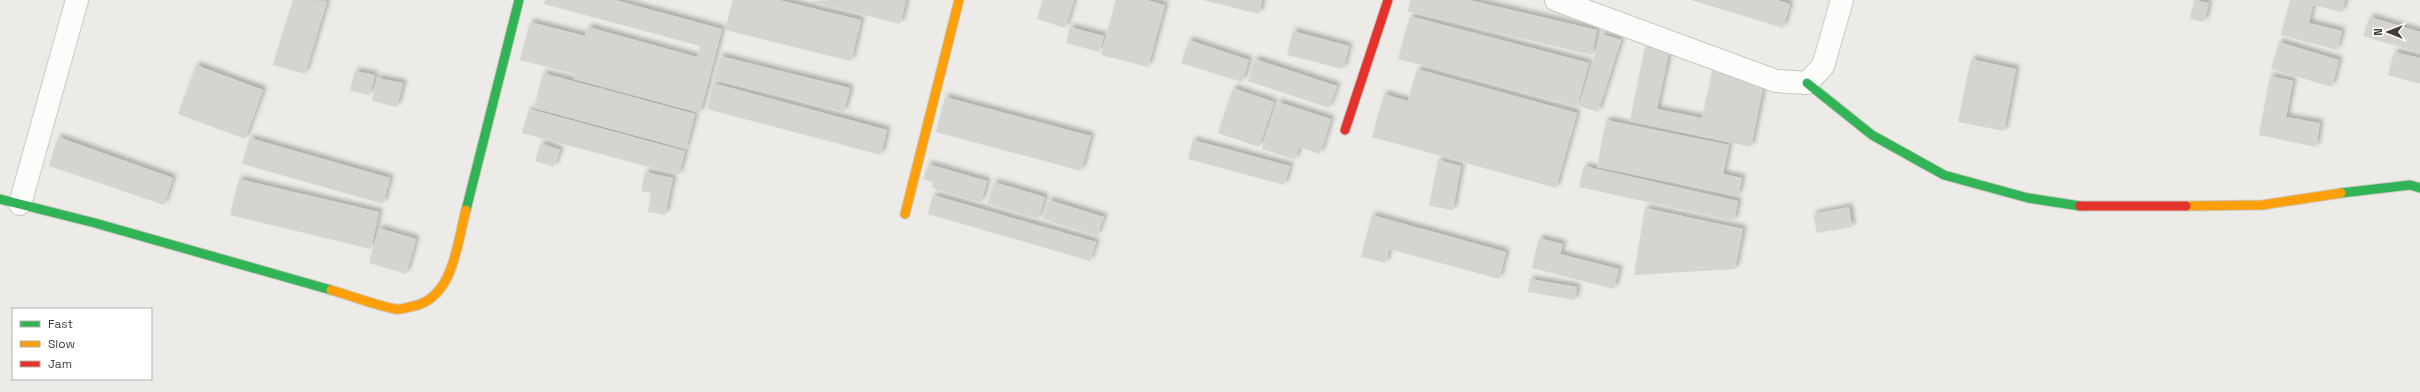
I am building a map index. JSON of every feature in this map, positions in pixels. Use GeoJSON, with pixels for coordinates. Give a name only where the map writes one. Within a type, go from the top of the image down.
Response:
{"type":"FeatureCollection","features":[{"type":"Feature","properties":{"kind":"street"},"geometry":{"type":"LineString","coordinates":[[76,0],[10,201],[133,233],[397,309],[424,304],[439,294],[451,268],[519,0]]}},
{"type":"Feature","properties":{"kind":"street"},"geometry":{"type":"LineString","coordinates":[[905,214],[959,0]]}},
{"type":"Feature","properties":{"kind":"street"},"geometry":{"type":"LineString","coordinates":[[1345,130],[1388,0]]}},
{"type":"Feature","properties":{"kind":"street"},"geometry":{"type":"LineString","coordinates":[[1556,0],[1776,81],[1807,83],[1872,135],[1944,175],[2036,200],[2084,206],[2262,204],[2367,189],[2410,185],[2420,188]]}},
{"type":"Feature","properties":{"kind":"street"},"geometry":{"type":"LineString","coordinates":[[1807,83],[1823,66],[1842,0]]}},
{"type":"Feature","properties":{"kind":"building"},"geometry":{"type":"Polygon","coordinates":[[[293,0],[327,1],[305,74],[273,65],[293,0]]]}},
{"type":"Feature","properties":{"kind":"building"},"geometry":{"type":"Polygon","coordinates":[[[545,0],[615,0],[722,29],[700,113],[574,79],[575,74],[520,60],[530,22],[585,36],[588,27],[697,57],[700,46],[544,4],[545,0]]]}},
{"type":"Feature","properties":{"kind":"building"},"geometry":{"type":"Polygon","coordinates":[[[733,0],[779,0],[861,20],[851,61],[725,30],[733,0]]]}},
{"type":"Feature","properties":{"kind":"building"},"geometry":{"type":"Polygon","coordinates":[[[1043,0],[1074,0],[1065,28],[1037,19],[1043,0]]]}},
{"type":"Feature","properties":{"kind":"building"},"geometry":{"type":"Polygon","coordinates":[[[1116,0],[1146,0],[1165,5],[1148,67],[1101,55],[1116,0]]]}},
{"type":"Feature","properties":{"kind":"building"},"geometry":{"type":"Polygon","coordinates":[[[1203,0],[1262,0],[1259,14],[1203,0]]]}},
{"type":"Feature","properties":{"kind":"building"},"geometry":{"type":"Polygon","coordinates":[[[1410,0],[1469,0],[1597,30],[1592,55],[1408,12],[1410,0]]]}},
{"type":"Feature","properties":{"kind":"building"},"geometry":{"type":"Polygon","coordinates":[[[1691,0],[1778,0],[1790,4],[1783,28],[1691,0]]]}},
{"type":"Feature","properties":{"kind":"building"},"geometry":{"type":"Polygon","coordinates":[[[2194,0],[2209,3],[2204,22],[2190,19],[2194,0]]]}},
{"type":"Feature","properties":{"kind":"building"},"geometry":{"type":"Polygon","coordinates":[[[2290,0],[2345,0],[2342,12],[2313,5],[2309,23],[2342,31],[2337,50],[2281,35],[2290,0]]]}},
{"type":"Feature","properties":{"kind":"building"},"geometry":{"type":"Polygon","coordinates":[[[808,1],[906,1],[900,24],[808,1]]]}},
{"type":"Feature","properties":{"kind":"building"},"geometry":{"type":"Polygon","coordinates":[[[1410,16],[1589,63],[1577,107],[1398,59],[1410,16]]]}},
{"type":"Feature","properties":{"kind":"building"},"geometry":{"type":"Polygon","coordinates":[[[2370,17],[2420,32],[2420,53],[2363,36],[2370,17]]]}},
{"type":"Feature","properties":{"kind":"building"},"geometry":{"type":"Polygon","coordinates":[[[1070,27],[1104,36],[1099,52],[1066,43],[1070,27]]]}},
{"type":"Feature","properties":{"kind":"building"},"geometry":{"type":"Polygon","coordinates":[[[1293,31],[1349,46],[1343,69],[1287,55],[1293,31]]]}},
{"type":"Feature","properties":{"kind":"building"},"geometry":{"type":"Polygon","coordinates":[[[1601,34],[1621,40],[1598,112],[1579,106],[1601,34]]]}},
{"type":"Feature","properties":{"kind":"building"},"geometry":{"type":"Polygon","coordinates":[[[1189,40],[1249,60],[1242,82],[1181,63],[1189,40]]]}},
{"type":"Feature","properties":{"kind":"building"},"geometry":{"type":"Polygon","coordinates":[[[2279,42],[2339,60],[2332,87],[2271,69],[2279,42]]]}},
{"type":"Feature","properties":{"kind":"building"},"geometry":{"type":"Polygon","coordinates":[[[1645,47],[1669,52],[1657,109],[1702,118],[1713,67],[1765,78],[1751,147],[1630,121],[1645,47]]]}},
{"type":"Feature","properties":{"kind":"building"},"geometry":{"type":"Polygon","coordinates":[[[2394,52],[2420,58],[2420,84],[2388,75],[2394,52]]]}},
{"type":"Feature","properties":{"kind":"building"},"geometry":{"type":"Polygon","coordinates":[[[720,56],[850,88],[844,112],[714,80],[720,56]]]}},
{"type":"Feature","properties":{"kind":"building"},"geometry":{"type":"Polygon","coordinates":[[[1255,59],[1337,86],[1329,108],[1248,81],[1255,59]]]}},
{"type":"Feature","properties":{"kind":"building"},"geometry":{"type":"Polygon","coordinates":[[[1971,59],[2016,69],[2004,131],[1958,122],[1971,59]]]}},
{"type":"Feature","properties":{"kind":"building"},"geometry":{"type":"Polygon","coordinates":[[[196,65],[263,90],[245,139],[178,114],[196,65]]]}},
{"type":"Feature","properties":{"kind":"building"},"geometry":{"type":"Polygon","coordinates":[[[1417,69],[1577,113],[1556,188],[1372,137],[1384,94],[1408,101],[1417,69]]]}},
{"type":"Feature","properties":{"kind":"building"},"geometry":{"type":"Polygon","coordinates":[[[355,71],[375,75],[370,95],[350,91],[355,71]]]}},
{"type":"Feature","properties":{"kind":"building"},"geometry":{"type":"Polygon","coordinates":[[[543,73],[695,114],[686,149],[534,108],[543,73]]]}},
{"type":"Feature","properties":{"kind":"building"},"geometry":{"type":"Polygon","coordinates":[[[2270,76],[2293,81],[2286,117],[2320,123],[2316,147],[2259,135],[2270,76]]]}},
{"type":"Feature","properties":{"kind":"building"},"geometry":{"type":"Polygon","coordinates":[[[377,78],[403,83],[397,107],[372,101],[377,78]]]}},
{"type":"Feature","properties":{"kind":"building"},"geometry":{"type":"Polygon","coordinates":[[[713,83],[887,130],[881,155],[707,109],[713,83]]]}},
{"type":"Feature","properties":{"kind":"building"},"geometry":{"type":"Polygon","coordinates":[[[1233,88],[1274,102],[1259,147],[1218,133],[1233,88]]]}},
{"type":"Feature","properties":{"kind":"building"},"geometry":{"type":"Polygon","coordinates":[[[945,97],[1091,136],[1081,171],[936,132],[945,97]]]}},
{"type":"Feature","properties":{"kind":"building"},"geometry":{"type":"Polygon","coordinates":[[[1278,102],[1331,119],[1320,154],[1299,147],[1295,160],[1262,149],[1278,102]]]}},
{"type":"Feature","properties":{"kind":"building"},"geometry":{"type":"Polygon","coordinates":[[[529,109],[685,151],[679,175],[522,133],[529,109]]]}},
{"type":"Feature","properties":{"kind":"building"},"geometry":{"type":"Polygon","coordinates":[[[1606,120],[1729,145],[1723,174],[1742,178],[1738,196],[1597,167],[1606,120]]]}},
{"type":"Feature","properties":{"kind":"building"},"geometry":{"type":"Polygon","coordinates":[[[58,137],[173,178],[164,205],[49,166],[58,137]]]}},
{"type":"Feature","properties":{"kind":"building"},"geometry":{"type":"Polygon","coordinates":[[[250,138],[390,178],[383,204],[242,164],[250,138]]]}},
{"type":"Feature","properties":{"kind":"building"},"geometry":{"type":"Polygon","coordinates":[[[1193,140],[1290,166],[1284,185],[1188,159],[1193,140]]]}},
{"type":"Feature","properties":{"kind":"building"},"geometry":{"type":"Polygon","coordinates":[[[541,143],[560,150],[554,167],[535,161],[541,143]]]}},
{"type":"Feature","properties":{"kind":"building"},"geometry":{"type":"Polygon","coordinates":[[[1438,160],[1461,166],[1453,210],[1429,206],[1438,160]]]}},
{"type":"Feature","properties":{"kind":"building"},"geometry":{"type":"Polygon","coordinates":[[[928,164],[987,181],[981,203],[932,188],[933,182],[923,179],[928,164]]]}},
{"type":"Feature","properties":{"kind":"building"},"geometry":{"type":"Polygon","coordinates":[[[1584,166],[1738,201],[1734,221],[1579,187],[1584,166]]]}},
{"type":"Feature","properties":{"kind":"building"},"geometry":{"type":"Polygon","coordinates":[[[645,172],[673,178],[665,215],[648,212],[651,193],[641,191],[645,172]]]}},
{"type":"Feature","properties":{"kind":"building"},"geometry":{"type":"Polygon","coordinates":[[[239,179],[379,212],[371,249],[230,215],[239,179]]]}},
{"type":"Feature","properties":{"kind":"building"},"geometry":{"type":"Polygon","coordinates":[[[994,182],[1045,197],[1038,219],[987,204],[994,182]]]}},
{"type":"Feature","properties":{"kind":"building"},"geometry":{"type":"Polygon","coordinates":[[[933,195],[1096,242],[1090,261],[928,214],[933,195]]]}},
{"type":"Feature","properties":{"kind":"building"},"geometry":{"type":"Polygon","coordinates":[[[1049,200],[1104,217],[1097,236],[1043,219],[1049,200]]]}},
{"type":"Feature","properties":{"kind":"building"},"geometry":{"type":"Polygon","coordinates":[[[1849,207],[1852,227],[1817,233],[1813,214],[1849,207]]]}},
{"type":"Feature","properties":{"kind":"building"},"geometry":{"type":"Polygon","coordinates":[[[1645,208],[1743,229],[1735,269],[1634,275],[1645,208]]]}},
{"type":"Feature","properties":{"kind":"building"},"geometry":{"type":"Polygon","coordinates":[[[1372,215],[1506,252],[1499,279],[1389,249],[1386,263],[1361,257],[1372,215]]]}},
{"type":"Feature","properties":{"kind":"building"},"geometry":{"type":"Polygon","coordinates":[[[379,228],[416,239],[406,274],[369,263],[379,228]]]}},
{"type":"Feature","properties":{"kind":"building"},"geometry":{"type":"Polygon","coordinates":[[[1539,238],[1563,244],[1560,254],[1619,269],[1614,289],[1532,268],[1539,238]]]}},
{"type":"Feature","properties":{"kind":"building"},"geometry":{"type":"Polygon","coordinates":[[[1530,279],[1577,287],[1575,300],[1528,292],[1530,279]]]}},
{"type":"Feature","properties":{"kind":"traffic: fast"},"geometry":{"type":"LineString","coordinates":[[466,210],[519,0]]}},
{"type":"Feature","properties":{"kind":"traffic: fast"},"geometry":{"type":"LineString","coordinates":[[1807,83],[1872,135],[1944,175],[2028,198],[2080,206]]}},
{"type":"Feature","properties":{"kind":"traffic: fast"},"geometry":{"type":"LineString","coordinates":[[2341,193],[2410,185],[2420,188]]}},
{"type":"Feature","properties":{"kind":"traffic: fast"},"geometry":{"type":"LineString","coordinates":[[0,199],[95,223],[331,290]]}},
{"type":"Feature","properties":{"kind":"traffic: slow"},"geometry":{"type":"LineString","coordinates":[[905,214],[959,0]]}},
{"type":"Feature","properties":{"kind":"traffic: slow"},"geometry":{"type":"LineString","coordinates":[[2186,206],[2262,205],[2341,193]]}},
{"type":"Feature","properties":{"kind":"traffic: slow"},"geometry":{"type":"LineString","coordinates":[[331,290],[395,309],[402,309],[427,301],[438,292],[452,267],[466,210]]}},
{"type":"Feature","properties":{"kind":"traffic: jam"},"geometry":{"type":"LineString","coordinates":[[1345,130],[1388,0]]}},
{"type":"Feature","properties":{"kind":"traffic: jam"},"geometry":{"type":"LineString","coordinates":[[2080,206],[2186,206]]}}]}
